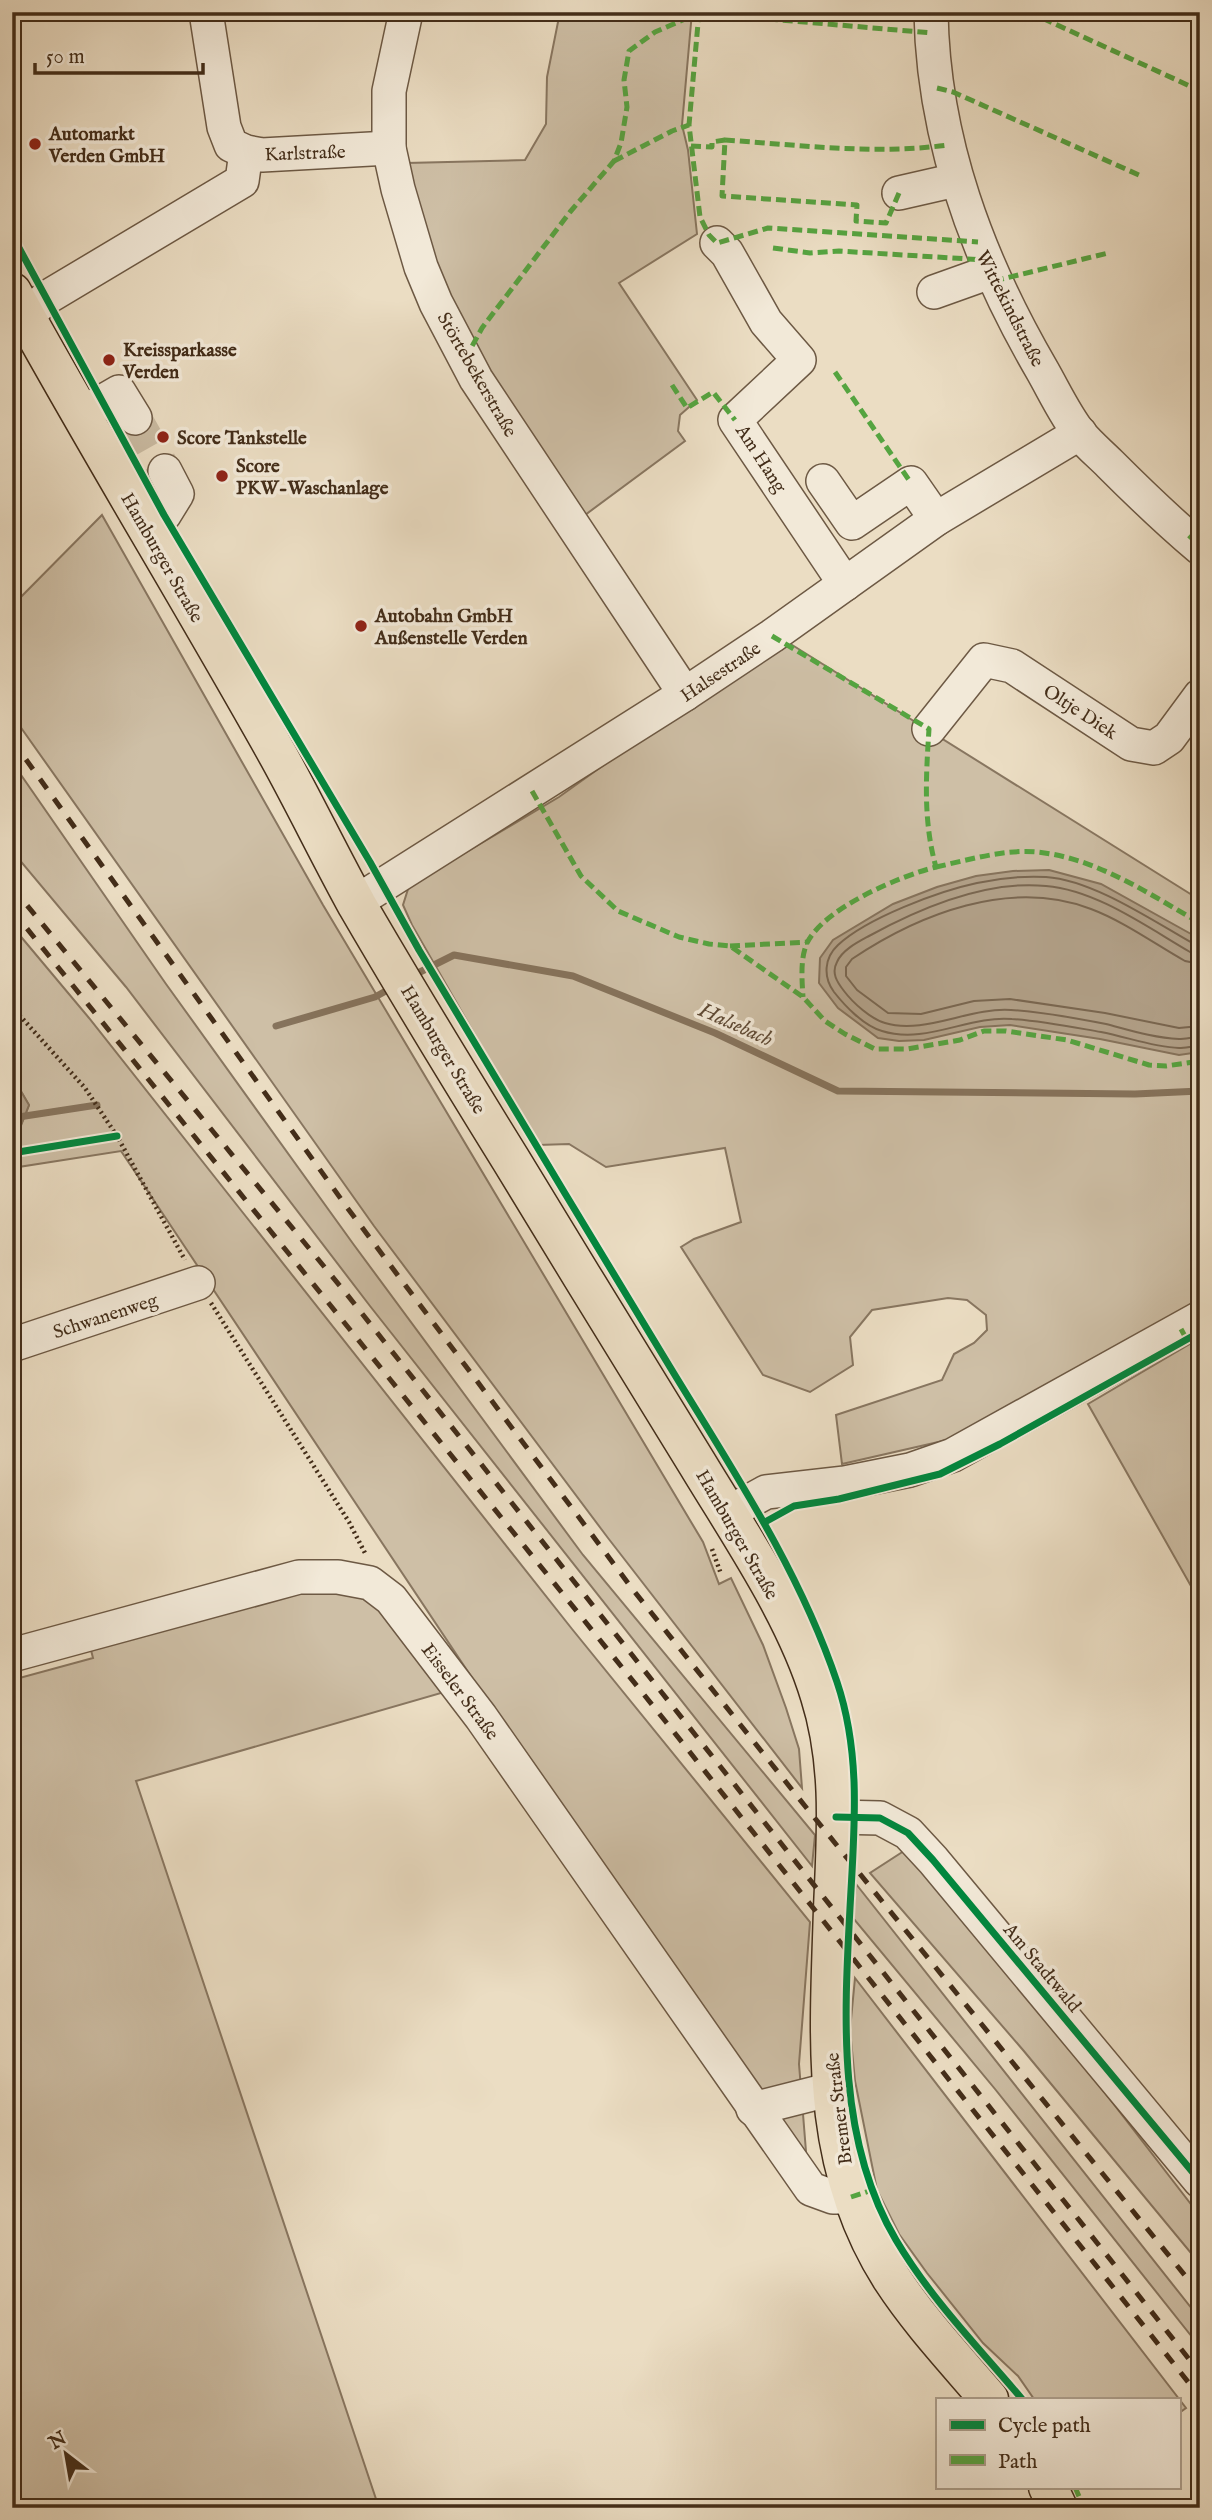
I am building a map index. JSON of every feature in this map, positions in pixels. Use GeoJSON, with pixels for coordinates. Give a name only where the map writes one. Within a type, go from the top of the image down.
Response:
{"type":"FeatureCollection","features":[{"type":"Feature","properties":{"kind":"main road","name":"Hamburger Straße"},"geometry":{"type":"LineString","coordinates":[[17,311],[81,414],[280,759],[356,902],[728,1513],[788,1619],[808,1662],[829,1731],[836,1817]]}},
{"type":"Feature","properties":{"kind":"main road","name":"Bremer Straße"},"geometry":{"type":"LineString","coordinates":[[836,1817],[831,1970],[832,2090],[839,2152],[851,2197],[892,2279],[915,2312],[988,2398]]}},
{"type":"Feature","properties":{"kind":"main road"},"geometry":{"type":"LineString","coordinates":[[1048,2488],[1058,2508]]}},
{"type":"Feature","properties":{"kind":"street","name":"Karlstraße"},"geometry":{"type":"LineString","coordinates":[[206,12],[224,127],[231,145],[246,152],[283,155],[389,148]]}},
{"type":"Feature","properties":{"kind":"street","name":"Störtebekerstraße"},"geometry":{"type":"LineString","coordinates":[[405,12],[389,91],[389,148],[401,203],[421,267],[476,379],[685,694]]}},
{"type":"Feature","properties":{"kind":"street","name":"Wittekindstraße"},"geometry":{"type":"LineString","coordinates":[[931,12],[937,88],[956,180],[990,272],[1028,346],[1080,433],[1133,488],[1200,548]]}},
{"type":"Feature","properties":{"kind":"street"},"geometry":{"type":"LineString","coordinates":[[17,311],[46,298],[242,181],[246,152]]}},
{"type":"Feature","properties":{"kind":"street"},"geometry":{"type":"LineString","coordinates":[[899,193],[956,180]]}},
{"type":"Feature","properties":{"kind":"street","name":"Am Hang"},"geometry":{"type":"LineString","coordinates":[[718,243],[727,253],[766,322],[799,360],[735,420],[845,584]]}},
{"type":"Feature","properties":{"kind":"street"},"geometry":{"type":"LineString","coordinates":[[934,292],[990,272]]}},
{"type":"Feature","properties":{"kind":"street"},"geometry":{"type":"LineString","coordinates":[[81,414],[120,392],[135,418]]}},
{"type":"Feature","properties":{"kind":"street","name":"Halsestraße"},"geometry":{"type":"LineString","coordinates":[[356,902],[685,694],[936,519],[1080,433]]}},
{"type":"Feature","properties":{"kind":"street"},"geometry":{"type":"LineString","coordinates":[[145,525],[164,515],[177,494],[165,471]]}},
{"type":"Feature","properties":{"kind":"street"},"geometry":{"type":"LineString","coordinates":[[823,481],[852,523],[911,483],[936,519]]}},
{"type":"Feature","properties":{"kind":"street","name":"Oltje Diek"},"geometry":{"type":"LineString","coordinates":[[929,729],[984,660],[1012,666],[1131,744],[1154,748],[1169,738],[1200,696]]}},
{"type":"Feature","properties":{"kind":"street","name":"Schwanenweg"},"geometry":{"type":"LineString","coordinates":[[12,1345],[198,1283]]}},
{"type":"Feature","properties":{"kind":"street"},"geometry":{"type":"LineString","coordinates":[[728,1513],[766,1492],[845,1483],[910,1471],[953,1455],[1200,1318]]}},
{"type":"Feature","properties":{"kind":"street"},"geometry":{"type":"LineString","coordinates":[[12,1655],[299,1577],[338,1577],[370,1583]]}},
{"type":"Feature","properties":{"kind":"street","name":"Eisseler Straße"},"geometry":{"type":"LineString","coordinates":[[370,1583],[390,1599],[481,1717],[811,2189],[833,2197],[851,2197]]}},
{"type":"Feature","properties":{"kind":"street","name":"Am Stadtwald"},"geometry":{"type":"LineString","coordinates":[[836,1817],[880,1818],[908,1833],[1200,2181]]}},
{"type":"Feature","properties":{"kind":"street"},"geometry":{"type":"LineString","coordinates":[[754,2109],[832,2090]]}},
{"type":"Feature","properties":{"kind":"path"},"geometry":{"type":"LineString","coordinates":[[12,1007],[85,1088],[117,1136],[198,1283],[349,1522],[369,1562],[370,1583]]}},
{"type":"Feature","properties":{"kind":"shaded area"},"geometry":{"type":"Polygon","coordinates":[[[692,12],[682,125],[688,150],[697,234],[619,283],[697,400],[680,415],[678,431],[685,441],[585,515],[494,381],[455,311],[424,237],[407,163],[525,160],[546,124],[547,77],[559,17],[692,12]]]}},
{"type":"Feature","properties":{"kind":"shaded area"},"geometry":{"type":"Polygon","coordinates":[[[102,515],[323,905],[703,1542],[719,1584],[731,1578],[763,1645],[786,1708],[799,1749],[802,1788],[608,1538],[374,1226],[12,715],[12,606],[102,515]]]}},
{"type":"Feature","properties":{"kind":"shaded area"},"geometry":{"type":"Polygon","coordinates":[[[781,638],[1200,900],[1200,1310],[969,1435],[842,1464],[836,1415],[942,1380],[954,1354],[974,1343],[987,1330],[986,1315],[967,1300],[948,1298],[872,1310],[850,1337],[853,1365],[810,1392],[763,1375],[681,1247],[694,1239],[741,1222],[725,1148],[606,1167],[569,1144],[538,1145],[403,905],[409,886],[559,797],[781,638]]]}},
{"type":"Feature","properties":{"kind":"shaded area"},"geometry":{"type":"Polygon","coordinates":[[[12,762],[166,984],[354,1245],[583,1555],[815,1835],[812,1866],[370,1306],[126,987],[12,851],[12,762]]]}},
{"type":"Feature","properties":{"kind":"shaded area"},"geometry":{"type":"Polygon","coordinates":[[[12,926],[89,1018],[572,1629],[810,1922],[799,2064],[807,2164],[620,1900],[121,1151],[12,1168],[12,1129],[20,1127],[29,1105],[12,1076],[12,926]]]}},
{"type":"Feature","properties":{"kind":"shaded area"},"geometry":{"type":"Polygon","coordinates":[[[1195,1341],[1200,1344],[1200,1602],[1088,1404],[1195,1341]]]}},
{"type":"Feature","properties":{"kind":"shaded area"},"geometry":{"type":"Polygon","coordinates":[[[302,1587],[361,1598],[384,1611],[448,1691],[136,1781],[379,2508],[12,2508],[12,1680],[93,1658],[90,1646],[302,1587]]]}},
{"type":"Feature","properties":{"kind":"shaded area"},"geometry":{"type":"Polygon","coordinates":[[[907,1849],[961,1906],[1200,2216],[1200,2264],[1023,2050],[870,1873],[907,1849]]]}},
{"type":"Feature","properties":{"kind":"shaded area"},"geometry":{"type":"Polygon","coordinates":[[[856,1884],[1200,2319],[1200,2347],[995,2089],[853,1918],[856,1884]]]}},
{"type":"Feature","properties":{"kind":"shaded area"},"geometry":{"type":"Polygon","coordinates":[[[855,1978],[1178,2398],[1033,2398],[1018,2376],[983,2343],[899,2234],[877,2190],[855,2081],[850,2030],[855,1978]]]}},
{"type":"Feature","properties":{"kind":"shaded area"},"geometry":{"type":"Polygon","coordinates":[[[1180,2400],[1186,2408],[1180,2412],[1180,2400]]]}},
{"type":"Feature","properties":{"kind":"water"},"geometry":{"type":"Polygon","coordinates":[[[1049,870],[1101,884],[1200,939],[1200,1052],[1179,1055],[1010,1025],[980,1027],[924,1040],[878,1038],[838,1008],[819,983],[820,958],[833,940],[893,904],[976,876],[1049,870]]]}},
{"type":"Feature","properties":{"kind":"water"},"geometry":{"type":"Polygon","coordinates":[[[12,1076],[29,1105],[20,1128],[12,1129],[12,1076]]]}},
{"type":"Feature","properties":{"kind":"waterway","name":"Halsebach"},"geometry":{"type":"LineString","coordinates":[[412,976],[454,955],[573,976],[715,1033],[838,1091],[1135,1094],[1200,1091]]}},
{"type":"Feature","properties":{"kind":"waterway","name":"Halsebach"},"geometry":{"type":"LineString","coordinates":[[276,1026],[375,997],[393,987]]}},
{"type":"Feature","properties":{"kind":"waterway","name":"Halsebach"},"geometry":{"type":"LineString","coordinates":[[12,1118],[97,1105]]}},
{"type":"Feature","properties":{"kind":"tunnel"},"geometry":{"type":"LineString","coordinates":[[135,418],[165,471]]}},
{"type":"Feature","properties":{"kind":"railway"},"geometry":{"type":"LineString","coordinates":[[12,740],[346,1206],[634,1591],[1200,2294]]}},
{"type":"Feature","properties":{"kind":"railway"},"geometry":{"type":"LineString","coordinates":[[12,887],[345,1292],[1200,2373]]}},
{"type":"Feature","properties":{"kind":"railway"},"geometry":{"type":"LineString","coordinates":[[12,910],[666,1722],[1200,2397]]}},
{"type":"Feature","properties":{"kind":"marked path"},"geometry":{"type":"LineString","coordinates":[[699,12],[689,125],[700,217],[709,235],[717,243],[768,228],[978,242]]}},
{"type":"Feature","properties":{"kind":"marked path"},"geometry":{"type":"LineString","coordinates":[[1029,12],[1192,87]]}},
{"type":"Feature","properties":{"kind":"marked path"},"geometry":{"type":"LineString","coordinates":[[465,359],[482,328],[570,212],[614,161],[621,143],[627,107],[624,80],[629,51],[655,32],[699,13],[932,33]]}},
{"type":"Feature","properties":{"kind":"marked path"},"geometry":{"type":"LineString","coordinates":[[937,88],[953,92],[1139,175]]}},
{"type":"Feature","properties":{"kind":"marked path"},"geometry":{"type":"LineString","coordinates":[[614,161],[689,125]]}},
{"type":"Feature","properties":{"kind":"marked path"},"geometry":{"type":"LineString","coordinates":[[691,146],[712,147],[712,142],[725,140]]}},
{"type":"Feature","properties":{"kind":"marked path"},"geometry":{"type":"LineString","coordinates":[[899,193],[886,223],[856,221],[857,205],[722,196],[725,140],[865,149],[948,145]]}},
{"type":"Feature","properties":{"kind":"marked path"},"geometry":{"type":"LineString","coordinates":[[773,248],[810,253],[839,251],[985,260]]}},
{"type":"Feature","properties":{"kind":"marked path"},"geometry":{"type":"LineString","coordinates":[[994,281],[1108,253]]}},
{"type":"Feature","properties":{"kind":"marked path"},"geometry":{"type":"LineString","coordinates":[[835,372],[911,483]]}},
{"type":"Feature","properties":{"kind":"marked path"},"geometry":{"type":"LineString","coordinates":[[672,385],[687,408],[713,392],[735,420]]}},
{"type":"Feature","properties":{"kind":"marked path"},"geometry":{"type":"LineString","coordinates":[[1189,539],[1200,527]]}},
{"type":"Feature","properties":{"kind":"marked path"},"geometry":{"type":"LineString","coordinates":[[772,636],[929,729],[927,816],[936,867],[864,895],[816,930],[807,943],[803,956],[803,997]]}},
{"type":"Feature","properties":{"kind":"marked path"},"geometry":{"type":"LineString","coordinates":[[532,791],[581,876],[618,911],[679,937],[730,946],[803,997],[825,1021],[875,1049],[907,1049],[960,1040],[984,1031],[1006,1031],[1067,1040],[1149,1065],[1166,1066],[1200,1061]]}},
{"type":"Feature","properties":{"kind":"marked path"},"geometry":{"type":"LineString","coordinates":[[936,867],[1012,852],[1037,852],[1059,856],[1101,869],[1200,923]]}},
{"type":"Feature","properties":{"kind":"marked path"},"geometry":{"type":"LineString","coordinates":[[730,946],[808,942]]}},
{"type":"Feature","properties":{"kind":"marked path"},"geometry":{"type":"LineString","coordinates":[[1181,1329],[1187,1340],[1200,1347]]}},
{"type":"Feature","properties":{"kind":"marked path"},"geometry":{"type":"LineString","coordinates":[[851,2197],[872,2190]]}},
{"type":"Feature","properties":{"kind":"marked path"},"geometry":{"type":"LineString","coordinates":[[1075,2488],[1084,2508]]}},
{"type":"Feature","properties":{"kind":"cycle path"},"geometry":{"type":"LineString","coordinates":[[12,235],[164,515],[370,862],[419,950],[740,1482],[804,1599],[837,1682],[845,1710],[853,1766],[854,1823],[846,2035],[854,2120],[863,2162],[877,2202],[910,2262],[956,2322],[1021,2398]]}},
{"type":"Feature","properties":{"kind":"cycle path"},"geometry":{"type":"LineString","coordinates":[[12,1153],[117,1136]]}},
{"type":"Feature","properties":{"kind":"cycle path"},"geometry":{"type":"LineString","coordinates":[[765,1522],[794,1506],[839,1499],[940,1474],[1000,1444],[1200,1332]]}},
{"type":"Feature","properties":{"kind":"cycle path"},"geometry":{"type":"LineString","coordinates":[[836,1817],[880,1818],[908,1833],[1200,2181]]}},
{"type":"Feature","properties":{"kind":"place","name":"Automarkt Verden GmbH"},"geometry":{"type":"Point","coordinates":[35,144]}},
{"type":"Feature","properties":{"kind":"place","name":"Kreissparkasse Verden"},"geometry":{"type":"Point","coordinates":[109,360]}},
{"type":"Feature","properties":{"kind":"place","name":"Score Tankstelle"},"geometry":{"type":"Point","coordinates":[163,437]}},
{"type":"Feature","properties":{"kind":"place","name":"Score PKW-Waschanlage"},"geometry":{"type":"Point","coordinates":[222,476]}},
{"type":"Feature","properties":{"kind":"place","name":"Autobahn GmbH Außenstelle Verden"},"geometry":{"type":"Point","coordinates":[361,626]}}]}
